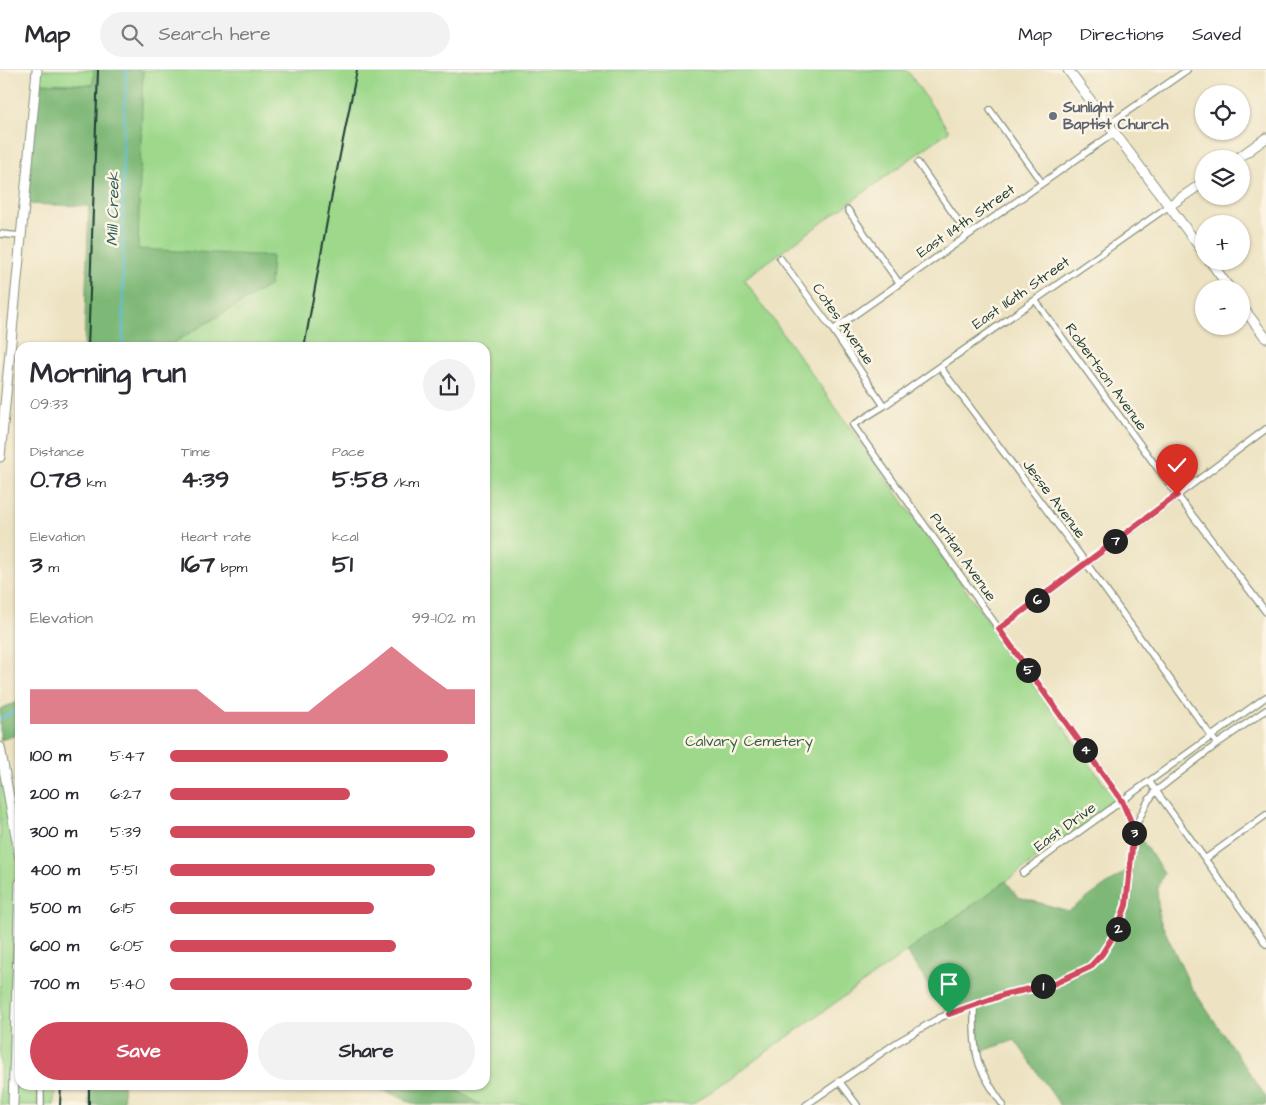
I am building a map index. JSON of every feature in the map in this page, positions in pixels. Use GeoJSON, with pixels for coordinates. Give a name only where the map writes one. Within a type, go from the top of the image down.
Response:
{"type":"FeatureCollection","features":[{"type":"Feature","properties":{"kind":"main road"},"geometry":{"type":"LineString","coordinates":[[0,457],[37,70]]}},
{"type":"Feature","properties":{"kind":"main road"},"geometry":{"type":"LineString","coordinates":[[1068,70],[1195,241]]}},
{"type":"Feature","properties":{"kind":"main road"},"geometry":{"type":"LineString","coordinates":[[1249,150],[1266,138]]}},
{"type":"Feature","properties":{"kind":"main road","name":"East 116th Street"},"geometry":{"type":"LineString","coordinates":[[1169,206],[1195,188]]}},
{"type":"Feature","properties":{"kind":"main road"},"geometry":{"type":"LineString","coordinates":[[1250,316],[1266,338]]}},
{"type":"Feature","properties":{"kind":"main road"},"geometry":{"type":"LineString","coordinates":[[0,746],[15,830]]}},
{"type":"Feature","properties":{"kind":"main road"},"geometry":{"type":"LineString","coordinates":[[13,1105],[15,1036]]}},
{"type":"Feature","properties":{"kind":"street","name":"East 114th Street"},"geometry":{"type":"LineString","coordinates":[[833,330],[1042,183],[1188,70]]}},
{"type":"Feature","properties":{"kind":"street"},"geometry":{"type":"LineString","coordinates":[[990,110],[1042,183]]}},
{"type":"Feature","properties":{"kind":"street"},"geometry":{"type":"LineString","coordinates":[[918,162],[968,235]]}},
{"type":"Feature","properties":{"kind":"street","name":"East 116th Street"},"geometry":{"type":"LineString","coordinates":[[853,425],[884,406],[1169,206]]}},
{"type":"Feature","properties":{"kind":"street"},"geometry":{"type":"LineString","coordinates":[[848,210],[899,283]]}},
{"type":"Feature","properties":{"kind":"street"},"geometry":{"type":"LineString","coordinates":[[0,234],[22,236]]}},
{"type":"Feature","properties":{"kind":"street","name":"Cotes Avenue"},"geometry":{"type":"LineString","coordinates":[[780,258],[833,330],[884,406]]}},
{"type":"Feature","properties":{"kind":"street","name":"Robertson Avenue"},"geometry":{"type":"LineString","coordinates":[[1035,300],[1177,495],[1266,612]]}},
{"type":"Feature","properties":{"kind":"street","name":"Jesse Avenue"},"geometry":{"type":"LineString","coordinates":[[940,367],[1086,563],[1217,744]]}},
{"type":"Feature","properties":{"kind":"street","name":"Puritan Avenue"},"geometry":{"type":"LineString","coordinates":[[853,425],[1122,801],[1134,829]]}},
{"type":"Feature","properties":{"kind":"street"},"geometry":{"type":"LineString","coordinates":[[999,629],[1266,429]]}},
{"type":"Feature","properties":{"kind":"street","name":"East Drive"},"geometry":{"type":"LineString","coordinates":[[1023,873],[1266,697]]}},
{"type":"Feature","properties":{"kind":"street"},"geometry":{"type":"LineString","coordinates":[[806,1105],[896,1043],[938,1018],[1006,994],[1053,984],[1090,967],[1102,954],[1117,930],[1126,905],[1134,829],[1148,801],[1156,791],[1217,744],[1266,710]]}},
{"type":"Feature","properties":{"kind":"street"},"geometry":{"type":"LineString","coordinates":[[1149,781],[1204,859],[1264,936],[1266,944]]}},
{"type":"Feature","properties":{"kind":"street"},"geometry":{"type":"LineString","coordinates":[[1204,859],[1266,816]]}},
{"type":"Feature","properties":{"kind":"street"},"geometry":{"type":"LineString","coordinates":[[974,1004],[977,1054],[981,1070],[1000,1104]]}},
{"type":"Feature","properties":{"kind":"street"},"geometry":{"type":"LineString","coordinates":[[840,1081],[857,1105]]}},
{"type":"Feature","properties":{"kind":"street"},"geometry":{"type":"LineString","coordinates":[[41,1090],[41,1105]]}},
{"type":"Feature","properties":{"kind":"green space"},"geometry":{"type":"Polygon","coordinates":[[[37,70],[98,70],[98,85],[36,83],[37,70]]]}},
{"type":"Feature","properties":{"kind":"green space"},"geometry":{"type":"Polygon","coordinates":[[[94,70],[143,70],[138,249],[272,256],[270,285],[175,342],[84,342],[89,206],[25,204],[36,83],[93,85],[94,70]]]}},
{"type":"Feature","properties":{"kind":"green space","name":"Calvary Cemetery"},"geometry":{"type":"Polygon","coordinates":[[[114,70],[907,70],[949,131],[744,279],[1117,802],[692,1105],[481,1105],[456,1090],[490,1090],[490,342],[106,342],[114,70]]]}},
{"type":"Feature","properties":{"kind":"green space"},"geometry":{"type":"Polygon","coordinates":[[[15,703],[15,736],[0,740],[0,709],[15,703]]]}},
{"type":"Feature","properties":{"kind":"green space"},"geometry":{"type":"Polygon","coordinates":[[[0,742],[11,799],[15,798],[15,1090],[55,1090],[54,1105],[0,1105],[0,742]]]}},
{"type":"Feature","properties":{"kind":"green space"},"geometry":{"type":"Polygon","coordinates":[[[1134,829],[1164,873],[1157,889],[1159,918],[1190,985],[1266,1097],[1266,1105],[1060,1105],[1015,1040],[977,1053],[974,1005],[949,1014],[906,952],[1006,881],[1018,897],[1069,911],[1130,868],[1134,829]]]}},
{"type":"Feature","properties":{"kind":"green space"},"geometry":{"type":"Polygon","coordinates":[[[89,1090],[123,1090],[124,1105],[89,1105],[89,1090]]]}},
{"type":"Feature","properties":{"kind":"green space"},"geometry":{"type":"Polygon","coordinates":[[[383,1090],[456,1090],[481,1105],[417,1105],[383,1090]]]}},
{"type":"Feature","properties":{"kind":"waterway","name":"Mill Creek"},"geometry":{"type":"LineString","coordinates":[[123,342],[123,156],[126,70]]}},
{"type":"Feature","properties":{"kind":"waterway","name":"Mill Creek"},"geometry":{"type":"LineString","coordinates":[[0,719],[15,712]]}},
{"type":"Feature","properties":{"kind":"railway"},"geometry":{"type":"LineString","coordinates":[[88,342],[98,70]]}},
{"type":"Feature","properties":{"kind":"railway"},"geometry":{"type":"LineString","coordinates":[[305,342],[357,70]]}},
{"type":"Feature","properties":{"kind":"railway"},"geometry":{"type":"LineString","coordinates":[[60,1105],[61,1090]]}},
{"type":"Feature","properties":{"kind":"railway"},"geometry":{"type":"LineString","coordinates":[[89,1090],[89,1105]]}},
{"type":"Feature","properties":{"kind":"place","name":"Sunlight Baptist Church"},"geometry":{"type":"Point","coordinates":[1053,116]}},
{"type":"Feature","properties":{"kind":"route"},"geometry":{"type":"LineString","coordinates":[[949,1014],[1006,994],[1053,984],[1068,978],[1090,967],[1102,954],[1117,930],[1126,905],[1134,829],[1122,801],[999,629],[1177,495]]}}]}
